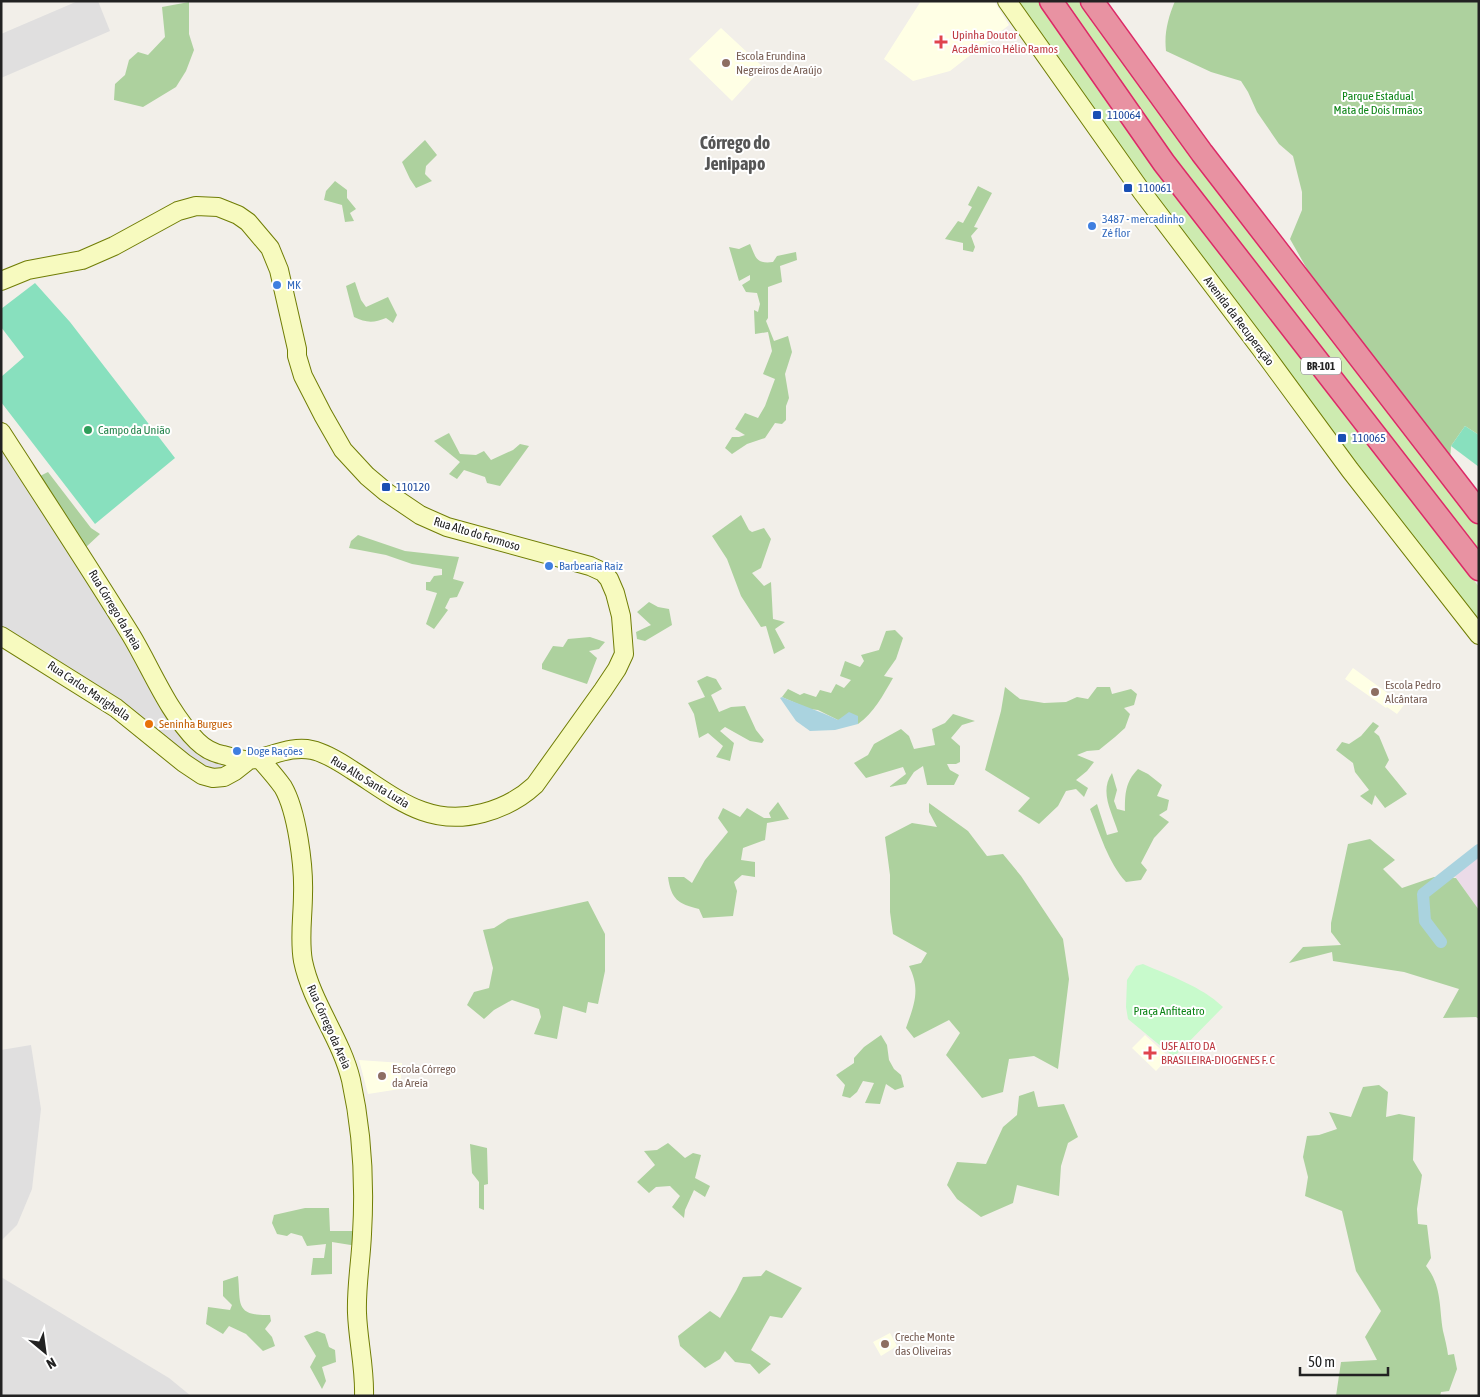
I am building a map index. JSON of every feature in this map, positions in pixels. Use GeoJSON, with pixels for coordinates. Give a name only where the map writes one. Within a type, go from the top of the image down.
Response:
{"type":"FeatureCollection","features":[{"type":"Feature","properties":{"kind":"highway","name":"BR-101"},"geometry":{"type":"LineString","coordinates":[[1050,1],[1164,163],[1479,570]]}},
{"type":"Feature","properties":{"kind":"highway","name":"BR-101"},"geometry":{"type":"LineString","coordinates":[[1092,1],[1202,154],[1479,512]]}},
{"type":"Feature","properties":{"kind":"street","name":"Avenida da Recuperação"},"geometry":{"type":"LineString","coordinates":[[1007,1],[1142,192],[1350,470],[1479,635]]}},
{"type":"Feature","properties":{"kind":"street","name":"Rua Alto do Formoso"},"geometry":{"type":"LineString","coordinates":[[1,281],[28,270],[82,260],[114,246],[170,215],[196,206],[218,207],[238,215],[248,222],[264,239],[274,257],[279,270],[303,376],[335,437],[355,464],[386,492],[433,522],[590,566],[603,572],[609,579],[618,605],[624,654]]}},
{"type":"Feature","properties":{"kind":"street","name":"Rua Córrego da Areia"},"geometry":{"type":"LineString","coordinates":[[1,432],[83,557],[179,719],[197,741],[209,750],[233,758],[254,759],[283,788],[289,802],[301,850],[303,870],[301,941],[303,961],[312,991],[344,1055],[358,1116],[363,1206],[357,1314],[364,1363],[364,1396]]}},
{"type":"Feature","properties":{"kind":"street","name":"Rua Carlos Marighella"},"geometry":{"type":"LineString","coordinates":[[1,636],[116,708],[184,763],[202,775],[213,778],[224,777],[254,759]]}},
{"type":"Feature","properties":{"kind":"street","name":"Rua Alto Santa Luzia"},"geometry":{"type":"LineString","coordinates":[[254,759],[272,754],[309,749],[343,764],[403,803],[424,812],[444,817],[462,818],[486,812],[515,800],[535,785],[603,690],[617,669],[624,654]]}},
{"type":"Feature","properties":{"kind":"shaded area"},"geometry":{"type":"Polygon","coordinates":[[[78,1],[98,1],[110,31],[1,78],[1,34],[78,1]]]}},
{"type":"Feature","properties":{"kind":"shaded area","name":"Upinha Doutor Acadêmico Hélio Ramos"},"geometry":{"type":"Polygon","coordinates":[[[921,1],[994,1],[1009,25],[950,71],[913,81],[884,59],[921,1]]]}},
{"type":"Feature","properties":{"kind":"shaded area","name":"Escola Erundina Negreiros de Araújo"},"geometry":{"type":"Polygon","coordinates":[[[721,28],[763,67],[732,101],[689,59],[721,28]]]}},
{"type":"Feature","properties":{"kind":"shaded area"},"geometry":{"type":"Polygon","coordinates":[[[1,432],[203,746],[245,763],[221,776],[195,768],[1,638],[1,432]]]}},
{"type":"Feature","properties":{"kind":"shaded area","name":"Escola Pedro Alcântara"},"geometry":{"type":"Polygon","coordinates":[[[1353,668],[1404,705],[1397,714],[1345,679],[1353,668]]]}},
{"type":"Feature","properties":{"kind":"shaded area"},"geometry":{"type":"Polygon","coordinates":[[[1479,852],[1479,910],[1452,872],[1479,852]]]}},
{"type":"Feature","properties":{"kind":"shaded area","name":"USF ALTO DA BRASILEIRA-DIOGENES F. C"},"geometry":{"type":"Polygon","coordinates":[[[1145,1035],[1169,1057],[1156,1071],[1132,1048],[1145,1035]]]}},
{"type":"Feature","properties":{"kind":"shaded area"},"geometry":{"type":"Polygon","coordinates":[[[31,1045],[41,1109],[32,1189],[17,1225],[1,1241],[1,1050],[31,1045]]]}},
{"type":"Feature","properties":{"kind":"shaded area","name":"Escola Córrego da Areia"},"geometry":{"type":"Polygon","coordinates":[[[359,1060],[402,1063],[400,1089],[368,1094],[359,1060]]]}},
{"type":"Feature","properties":{"kind":"shaded area"},"geometry":{"type":"Polygon","coordinates":[[[1,1277],[169,1378],[191,1396],[1,1396],[1,1277]]]}},
{"type":"Feature","properties":{"kind":"shaded area","name":"Creche Monte das Oliveiras"},"geometry":{"type":"Polygon","coordinates":[[[890,1333],[897,1346],[881,1356],[873,1342],[890,1333]]]}},
{"type":"Feature","properties":{"kind":"green space"},"geometry":{"type":"Polygon","coordinates":[[[1016,1],[1041,1],[1479,587],[1479,624],[1187,244],[1016,1]]]}},
{"type":"Feature","properties":{"kind":"green space"},"geometry":{"type":"Polygon","coordinates":[[[1059,1],[1083,1],[1479,523],[1479,559],[1158,144],[1059,1]]]}},
{"type":"Feature","properties":{"kind":"green space","name":"Parque Estadual Mata de Dois Irmãos"},"geometry":{"type":"Polygon","coordinates":[[[1175,1],[1479,1],[1479,435],[1465,426],[1451,446],[1450,462],[1311,276],[1290,239],[1302,210],[1302,192],[1293,156],[1279,144],[1257,112],[1241,81],[1211,72],[1166,51],[1167,26],[1175,1]]]}},
{"type":"Feature","properties":{"kind":"green space"},"geometry":{"type":"Polygon","coordinates":[[[189,2],[189,34],[194,50],[186,71],[176,87],[143,107],[114,100],[115,84],[125,75],[129,60],[138,52],[148,55],[165,37],[162,7],[189,2]]]}},
{"type":"Feature","properties":{"kind":"green space"},"geometry":{"type":"Polygon","coordinates":[[[425,140],[437,155],[426,166],[425,174],[432,181],[416,188],[402,162],[425,140]]]}},
{"type":"Feature","properties":{"kind":"green space"},"geometry":{"type":"Polygon","coordinates":[[[335,181],[347,190],[347,198],[356,209],[350,213],[354,221],[345,222],[342,205],[324,200],[326,191],[335,181]]]}},
{"type":"Feature","properties":{"kind":"green space"},"geometry":{"type":"Polygon","coordinates":[[[978,186],[992,193],[974,227],[978,228],[971,236],[975,247],[973,252],[963,250],[963,243],[945,239],[958,221],[963,223],[972,207],[968,205],[978,186]]]}},
{"type":"Feature","properties":{"kind":"green space"},"geometry":{"type":"Polygon","coordinates":[[[750,244],[757,259],[763,262],[773,262],[777,256],[796,252],[797,260],[780,266],[782,282],[768,287],[768,318],[766,321],[774,341],[788,336],[792,352],[785,374],[789,398],[786,406],[786,420],[782,424],[775,423],[765,438],[747,444],[732,454],[725,448],[732,437],[745,435],[735,429],[745,413],[758,418],[765,406],[775,379],[763,374],[772,351],[768,332],[755,334],[754,310],[758,312],[760,304],[757,293],[746,292],[742,285],[750,280],[750,275],[739,281],[729,247],[739,249],[750,244]]]}},
{"type":"Feature","properties":{"kind":"green space"},"geometry":{"type":"Polygon","coordinates":[[[355,282],[361,300],[366,307],[388,297],[397,315],[393,323],[386,318],[370,322],[354,317],[346,286],[355,282]]]}},
{"type":"Feature","properties":{"kind":"green space","name":"Campo da União"},"geometry":{"type":"Polygon","coordinates":[[[35,283],[70,322],[175,458],[95,524],[1,402],[1,377],[24,357],[1,327],[1,309],[35,283]]]}},
{"type":"Feature","properties":{"kind":"green space"},"geometry":{"type":"Polygon","coordinates":[[[1465,426],[1479,435],[1479,467],[1451,446],[1465,426]]]}},
{"type":"Feature","properties":{"kind":"green space"},"geometry":{"type":"Polygon","coordinates":[[[449,433],[460,454],[476,455],[484,451],[491,460],[513,450],[520,444],[529,446],[500,486],[487,483],[485,477],[464,470],[457,479],[449,474],[460,462],[434,441],[449,433]]]}},
{"type":"Feature","properties":{"kind":"green space"},"geometry":{"type":"Polygon","coordinates":[[[48,472],[91,528],[100,534],[85,548],[40,476],[48,472]]]}},
{"type":"Feature","properties":{"kind":"green space"},"geometry":{"type":"Polygon","coordinates":[[[741,515],[749,530],[752,532],[764,528],[771,539],[761,568],[752,573],[764,586],[771,582],[773,619],[785,622],[775,629],[785,648],[774,654],[766,626],[761,627],[741,596],[727,559],[712,536],[741,515]]]}},
{"type":"Feature","properties":{"kind":"green space"},"geometry":{"type":"Polygon","coordinates":[[[358,535],[405,551],[459,557],[453,579],[464,582],[457,597],[450,598],[445,608],[448,610],[434,629],[426,624],[437,593],[426,590],[426,582],[430,582],[434,576],[442,575],[442,569],[412,564],[386,555],[349,548],[351,541],[358,535]]]}},
{"type":"Feature","properties":{"kind":"green space"},"geometry":{"type":"Polygon","coordinates":[[[649,602],[658,607],[669,609],[672,625],[645,641],[637,639],[636,632],[651,625],[637,612],[649,602]]]}},
{"type":"Feature","properties":{"kind":"green space"},"geometry":{"type":"Polygon","coordinates":[[[895,630],[903,638],[896,659],[884,676],[893,678],[873,709],[858,724],[858,716],[838,720],[818,710],[809,709],[782,697],[788,689],[800,695],[804,693],[816,697],[820,690],[831,693],[836,684],[844,688],[851,680],[840,676],[845,661],[860,667],[864,661],[861,655],[879,650],[886,631],[895,630]]]}},
{"type":"Feature","properties":{"kind":"green space"},"geometry":{"type":"Polygon","coordinates":[[[590,637],[605,642],[599,649],[589,651],[597,658],[587,684],[542,669],[542,664],[553,646],[563,647],[568,639],[590,637]]]}},
{"type":"Feature","properties":{"kind":"green space"},"geometry":{"type":"Polygon","coordinates":[[[707,676],[716,679],[722,689],[711,695],[719,712],[731,707],[745,706],[756,730],[764,740],[762,743],[750,741],[725,727],[720,731],[734,743],[730,761],[716,757],[723,746],[708,733],[699,738],[694,714],[688,703],[705,697],[697,681],[707,676]]]}},
{"type":"Feature","properties":{"kind":"green space"},"geometry":{"type":"Polygon","coordinates":[[[1005,687],[1020,699],[1044,703],[1066,702],[1077,697],[1088,699],[1097,687],[1110,687],[1112,694],[1131,689],[1137,694],[1134,705],[1124,708],[1130,714],[1125,728],[1099,750],[1087,751],[1077,755],[1094,762],[1076,780],[1088,788],[1084,797],[1076,789],[1066,791],[1058,806],[1039,824],[1018,811],[1030,798],[985,770],[1001,711],[1005,687]]]}},
{"type":"Feature","properties":{"kind":"green space"},"geometry":{"type":"Polygon","coordinates":[[[953,714],[975,721],[962,725],[951,738],[960,746],[960,762],[947,764],[950,770],[959,775],[954,785],[927,785],[923,766],[914,772],[906,784],[889,787],[906,774],[903,767],[866,778],[854,763],[868,755],[874,744],[901,729],[909,736],[914,749],[935,745],[932,729],[945,723],[953,714]]]}},
{"type":"Feature","properties":{"kind":"green space"},"geometry":{"type":"Polygon","coordinates":[[[1373,722],[1379,726],[1374,732],[1379,736],[1389,760],[1385,767],[1407,794],[1385,808],[1375,795],[1372,805],[1360,796],[1369,790],[1355,772],[1353,763],[1336,750],[1342,742],[1349,744],[1361,736],[1373,722]]]}},
{"type":"Feature","properties":{"kind":"green space"},"geometry":{"type":"Polygon","coordinates":[[[1138,769],[1162,785],[1157,796],[1169,800],[1167,810],[1159,815],[1169,822],[1154,838],[1141,863],[1147,870],[1141,880],[1126,882],[1109,857],[1090,809],[1097,804],[1107,835],[1118,832],[1108,802],[1108,780],[1112,773],[1117,790],[1114,801],[1117,809],[1125,811],[1128,784],[1138,769]]]}},
{"type":"Feature","properties":{"kind":"green space"},"geometry":{"type":"Polygon","coordinates":[[[778,802],[789,819],[767,823],[765,840],[743,848],[741,860],[755,862],[755,877],[742,875],[734,882],[737,891],[733,916],[703,918],[699,909],[686,905],[677,899],[671,891],[668,877],[684,877],[692,883],[705,860],[728,832],[718,818],[723,808],[740,817],[747,808],[764,818],[771,818],[769,813],[778,802]]]}},
{"type":"Feature","properties":{"kind":"green space"},"geometry":{"type":"Polygon","coordinates":[[[929,803],[968,831],[987,856],[1003,854],[1021,876],[1063,939],[1069,979],[1058,1069],[1034,1056],[1009,1059],[1003,1092],[982,1098],[946,1055],[960,1033],[949,1020],[914,1038],[906,1028],[915,997],[915,983],[909,966],[921,963],[927,953],[893,934],[890,912],[890,875],[885,837],[912,823],[937,827],[929,812],[929,803]]]}},
{"type":"Feature","properties":{"kind":"green space"},"geometry":{"type":"Polygon","coordinates":[[[1370,839],[1395,860],[1383,869],[1402,888],[1434,877],[1456,878],[1479,910],[1479,1019],[1476,1017],[1443,1018],[1459,989],[1404,972],[1333,961],[1332,952],[1289,963],[1303,947],[1341,945],[1331,932],[1331,923],[1348,844],[1370,839]]]}},
{"type":"Feature","properties":{"kind":"green space"},"geometry":{"type":"Polygon","coordinates":[[[588,901],[605,934],[605,971],[598,1004],[588,1002],[586,1013],[563,1006],[557,1039],[534,1034],[541,1017],[539,1009],[512,1000],[494,1010],[484,1019],[467,1005],[474,992],[489,988],[493,968],[483,930],[494,928],[508,919],[588,901]]]}},
{"type":"Feature","properties":{"kind":"green space","name":"Praça Anfiteatro"},"geometry":{"type":"Polygon","coordinates":[[[1143,964],[1195,987],[1223,1007],[1174,1057],[1128,1019],[1126,1007],[1127,980],[1136,966],[1143,964]]]}},
{"type":"Feature","properties":{"kind":"green space"},"geometry":{"type":"Polygon","coordinates":[[[881,1035],[887,1045],[889,1060],[894,1069],[901,1075],[904,1087],[895,1090],[886,1084],[880,1104],[865,1103],[874,1083],[863,1081],[857,1092],[850,1098],[842,1096],[845,1085],[836,1075],[854,1063],[854,1058],[864,1047],[881,1035]]]}},
{"type":"Feature","properties":{"kind":"green space"},"geometry":{"type":"Polygon","coordinates":[[[1379,1085],[1388,1092],[1386,1117],[1399,1114],[1415,1117],[1413,1160],[1422,1175],[1417,1209],[1418,1224],[1427,1225],[1431,1258],[1426,1266],[1435,1281],[1439,1297],[1448,1355],[1454,1354],[1457,1369],[1449,1391],[1441,1392],[1440,1396],[1336,1396],[1341,1362],[1377,1360],[1365,1337],[1381,1311],[1356,1271],[1342,1211],[1305,1196],[1308,1177],[1303,1157],[1307,1136],[1319,1135],[1337,1129],[1329,1112],[1351,1117],[1363,1087],[1379,1085]]]}},
{"type":"Feature","properties":{"kind":"green space"},"geometry":{"type":"Polygon","coordinates":[[[1034,1091],[1038,1107],[1064,1104],[1078,1137],[1068,1143],[1061,1166],[1059,1196],[1017,1185],[1013,1203],[981,1217],[957,1199],[947,1185],[957,1162],[986,1164],[1003,1127],[1017,1115],[1019,1096],[1034,1091]]]}},
{"type":"Feature","properties":{"kind":"green space"},"geometry":{"type":"Polygon","coordinates":[[[668,1143],[685,1158],[693,1153],[701,1155],[695,1178],[710,1186],[705,1197],[694,1190],[685,1210],[684,1218],[672,1207],[680,1196],[670,1186],[656,1187],[649,1193],[637,1182],[655,1165],[644,1151],[657,1150],[668,1143]]]}},
{"type":"Feature","properties":{"kind":"green space"},"geometry":{"type":"Polygon","coordinates":[[[470,1144],[487,1148],[488,1184],[484,1185],[484,1210],[479,1208],[479,1182],[472,1173],[470,1144]]]}},
{"type":"Feature","properties":{"kind":"green space"},"geometry":{"type":"Polygon","coordinates":[[[305,1208],[329,1208],[330,1231],[357,1231],[357,1246],[332,1242],[332,1274],[311,1275],[313,1258],[324,1258],[326,1244],[307,1246],[302,1236],[291,1233],[287,1236],[277,1234],[272,1223],[274,1215],[305,1208]]]}},
{"type":"Feature","properties":{"kind":"green space"},"geometry":{"type":"Polygon","coordinates":[[[766,1270],[802,1288],[782,1318],[770,1316],[751,1350],[771,1364],[759,1374],[750,1364],[735,1362],[725,1351],[720,1359],[705,1368],[680,1346],[678,1336],[710,1311],[720,1318],[743,1277],[761,1276],[766,1270]]]}},
{"type":"Feature","properties":{"kind":"green space"},"geometry":{"type":"Polygon","coordinates":[[[238,1276],[242,1306],[250,1313],[270,1315],[271,1321],[265,1329],[272,1337],[275,1346],[263,1351],[246,1334],[229,1326],[223,1334],[206,1324],[208,1307],[230,1310],[232,1305],[223,1296],[223,1281],[238,1276]]]}},
{"type":"Feature","properties":{"kind":"green space"},"geometry":{"type":"Polygon","coordinates":[[[317,1331],[325,1334],[329,1347],[335,1350],[336,1362],[322,1367],[326,1381],[322,1389],[310,1367],[316,1356],[304,1336],[317,1331]]]}},
{"type":"Feature","properties":{"kind":"water"},"geometry":{"type":"Polygon","coordinates":[[[782,697],[838,720],[849,712],[858,716],[858,724],[835,730],[810,731],[796,721],[780,698],[782,697]]]}},
{"type":"Feature","properties":{"kind":"waterway","name":"Córrego do Jenipapo"},"geometry":{"type":"LineString","coordinates":[[1441,942],[1425,921],[1423,894],[1479,850]]}},
{"type":"Feature","properties":{"kind":"place","name":"Upinha Doutor Acadêmico Hélio Ramos"},"geometry":{"type":"Point","coordinates":[941,42]}},
{"type":"Feature","properties":{"kind":"place","name":"Escola Erundina Negreiros de Araújo"},"geometry":{"type":"Point","coordinates":[726,63]}},
{"type":"Feature","properties":{"kind":"place","name":"110064"},"geometry":{"type":"Point","coordinates":[1097,115]}},
{"type":"Feature","properties":{"kind":"place","name":"110061"},"geometry":{"type":"Point","coordinates":[1128,188]}},
{"type":"Feature","properties":{"kind":"place","name":"3487 - mercadinho Zé flor"},"geometry":{"type":"Point","coordinates":[1092,226]}},
{"type":"Feature","properties":{"kind":"place","name":"MK"},"geometry":{"type":"Point","coordinates":[277,285]}},
{"type":"Feature","properties":{"kind":"place","name":"Campo da União"},"geometry":{"type":"Point","coordinates":[88,430]}},
{"type":"Feature","properties":{"kind":"place","name":"110065"},"geometry":{"type":"Point","coordinates":[1342,438]}},
{"type":"Feature","properties":{"kind":"place","name":"110120"},"geometry":{"type":"Point","coordinates":[386,487]}},
{"type":"Feature","properties":{"kind":"place","name":"Barbearia Raiz"},"geometry":{"type":"Point","coordinates":[549,566]}},
{"type":"Feature","properties":{"kind":"place","name":"Escola Pedro Alcântara"},"geometry":{"type":"Point","coordinates":[1375,692]}},
{"type":"Feature","properties":{"kind":"place","name":"Seninha Burgues"},"geometry":{"type":"Point","coordinates":[149,724]}},
{"type":"Feature","properties":{"kind":"place","name":"Doge Rações"},"geometry":{"type":"Point","coordinates":[237,751]}},
{"type":"Feature","properties":{"kind":"place","name":"USF ALTO DA BRASILEIRA-DIOGENES F. C"},"geometry":{"type":"Point","coordinates":[1150,1053]}},
{"type":"Feature","properties":{"kind":"place","name":"Escola Córrego da Areia"},"geometry":{"type":"Point","coordinates":[382,1076]}},
{"type":"Feature","properties":{"kind":"place","name":"Creche Monte das Oliveiras"},"geometry":{"type":"Point","coordinates":[885,1344]}},
{"type":"Feature","properties":{"kind":"district","name":"Córrego do Jenipapo"},"geometry":{"type":"Point","coordinates":[735,153]}}]}
